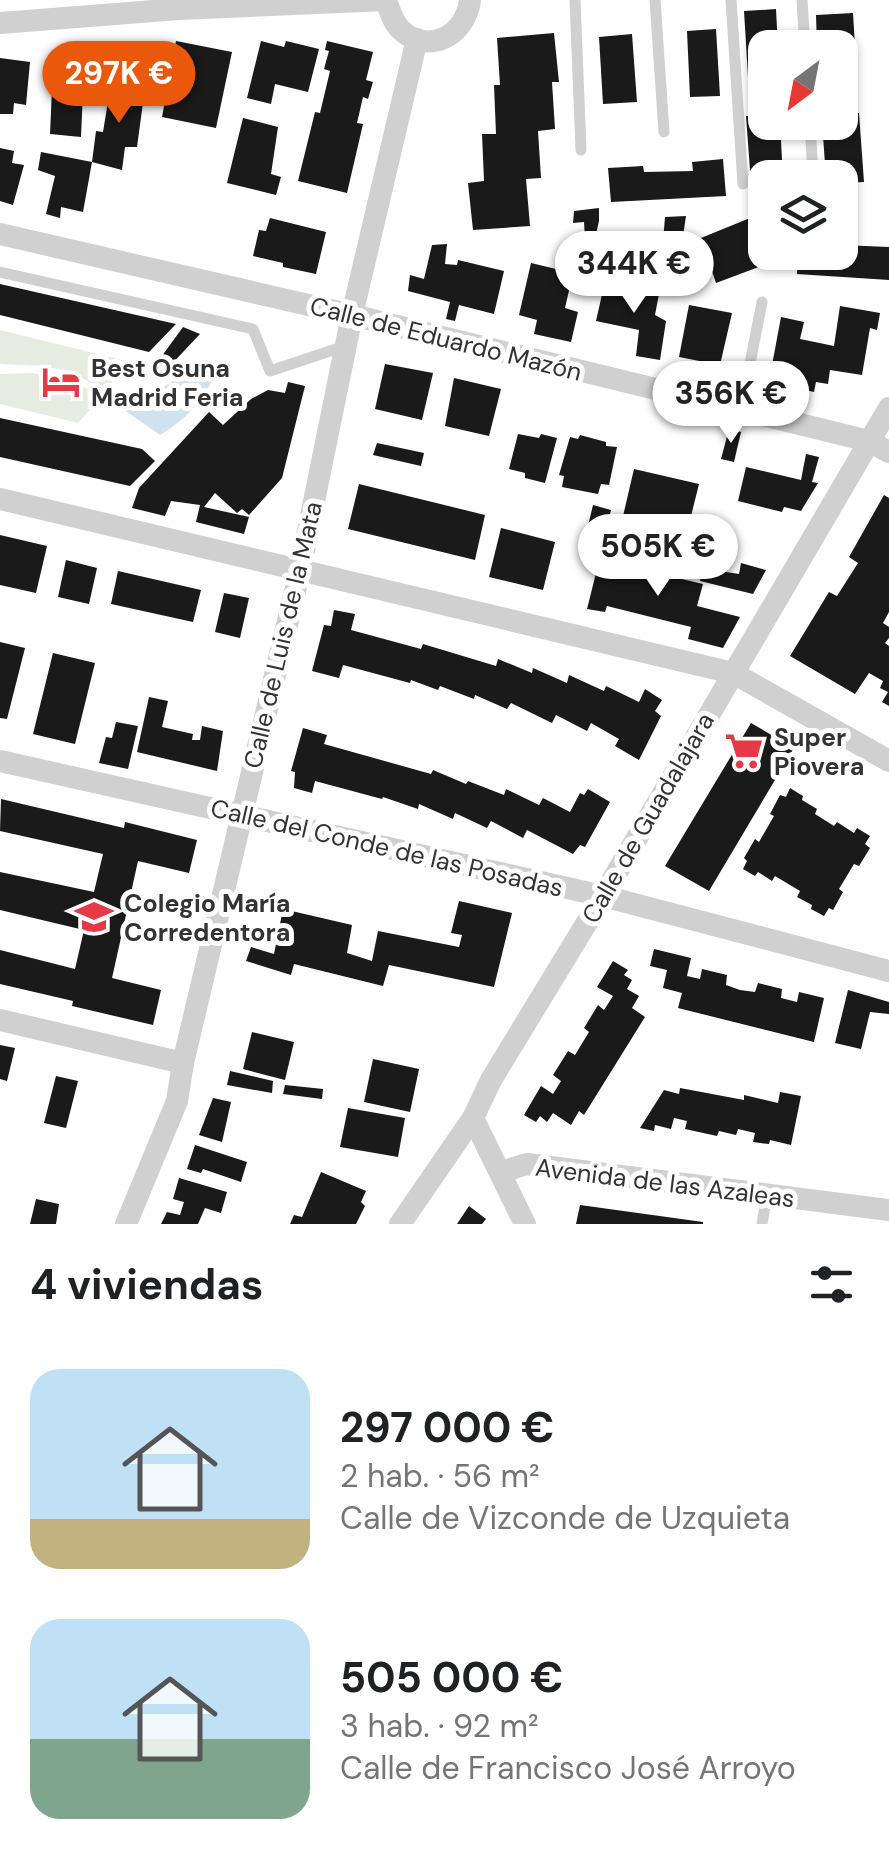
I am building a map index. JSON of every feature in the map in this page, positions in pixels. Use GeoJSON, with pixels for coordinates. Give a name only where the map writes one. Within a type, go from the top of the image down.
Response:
{"type":"FeatureCollection","features":[{"type":"Feature","properties":{"kind":"street"},"geometry":{"type":"LineString","coordinates":[[0,23],[180,4],[386,0],[393,20],[403,32],[433,41],[458,30],[470,0]]}},
{"type":"Feature","properties":{"kind":"street","name":"Calle de Luis de la Mata"},"geometry":{"type":"LineString","coordinates":[[126,1224],[177,1101],[300,570],[352,315],[418,39]]}},
{"type":"Feature","properties":{"kind":"street","name":"Calle de Eduardo Mazón"},"geometry":{"type":"LineString","coordinates":[[0,234],[352,315],[879,447]]}},
{"type":"Feature","properties":{"kind":"street","name":"Calle de Guadalajara"},"geometry":{"type":"LineString","coordinates":[[400,1224],[474,1118],[491,1080],[604,896],[733,673],[879,447],[889,408]]}},
{"type":"Feature","properties":{"kind":"street"},"geometry":{"type":"LineString","coordinates":[[0,499],[733,673],[889,761]]}},
{"type":"Feature","properties":{"kind":"street","name":"Calle del Conde de las Posadas"},"geometry":{"type":"LineString","coordinates":[[0,761],[604,896],[889,971]]}},
{"type":"Feature","properties":{"kind":"street"},"geometry":{"type":"LineString","coordinates":[[0,1020],[183,1063]]}},
{"type":"Feature","properties":{"kind":"street"},"geometry":{"type":"LineString","coordinates":[[474,1118],[525,1224]]}},
{"type":"Feature","properties":{"kind":"street","name":"Avenida de las Azaleas"},"geometry":{"type":"LineString","coordinates":[[501,1172],[527,1164],[889,1210]]}},
{"type":"Feature","properties":{"kind":"lane"},"geometry":{"type":"LineString","coordinates":[[575,0],[582,150]]}},
{"type":"Feature","properties":{"kind":"lane"},"geometry":{"type":"LineString","coordinates":[[655,0],[664,132]]}},
{"type":"Feature","properties":{"kind":"lane"},"geometry":{"type":"LineString","coordinates":[[731,0],[743,184]]}},
{"type":"Feature","properties":{"kind":"lane"},"geometry":{"type":"LineString","coordinates":[[802,0],[804,30]]}},
{"type":"Feature","properties":{"kind":"lane"},"geometry":{"type":"LineString","coordinates":[[0,272],[253,329],[270,371],[346,346]]}},
{"type":"Feature","properties":{"kind":"lane"},"geometry":{"type":"LineString","coordinates":[[741,410],[762,302]]}},
{"type":"Feature","properties":{"kind":"lane"},"geometry":{"type":"LineString","coordinates":[[762,1224],[766,1194]]}},
{"type":"Feature","properties":{"kind":"shaded area"},"geometry":{"type":"Polygon","coordinates":[[[0,330],[138,364],[100,388],[69,371],[0,364],[0,330]]]}},
{"type":"Feature","properties":{"kind":"shaded area"},"geometry":{"type":"Polygon","coordinates":[[[32,373],[98,393],[96,403],[78,423],[0,404],[0,374],[32,373]]]}},
{"type":"Feature","properties":{"kind":"water"},"geometry":{"type":"Polygon","coordinates":[[[191,369],[212,381],[190,412],[160,435],[124,410],[140,386],[158,391],[191,369]]]}},
{"type":"Feature","properties":{"kind":"building"},"geometry":{"type":"Polygon","coordinates":[[[776,9],[777,30],[748,30],[748,77],[744,11],[776,9]]]}},
{"type":"Feature","properties":{"kind":"building"},"geometry":{"type":"Polygon","coordinates":[[[853,13],[854,30],[816,30],[816,15],[853,13]]]}},
{"type":"Feature","properties":{"kind":"building"},"geometry":{"type":"Polygon","coordinates":[[[716,29],[720,96],[690,97],[687,31],[716,29]]]}},
{"type":"Feature","properties":{"kind":"building"},"geometry":{"type":"Polygon","coordinates":[[[554,33],[559,82],[552,82],[555,129],[538,131],[541,178],[526,179],[530,226],[473,230],[468,183],[484,181],[482,134],[496,134],[494,85],[500,85],[497,38],[554,33]]]}},
{"type":"Feature","properties":{"kind":"building"},"geometry":{"type":"Polygon","coordinates":[[[632,34],[637,102],[603,104],[599,37],[632,34]]]}},
{"type":"Feature","properties":{"kind":"building"},"geometry":{"type":"Polygon","coordinates":[[[176,41],[232,52],[216,128],[162,117],[176,41]]]}},
{"type":"Feature","properties":{"kind":"building"},"geometry":{"type":"Polygon","coordinates":[[[261,41],[284,47],[286,41],[319,49],[308,92],[275,84],[271,104],[247,98],[261,41]]]}},
{"type":"Feature","properties":{"kind":"building"},"geometry":{"type":"Polygon","coordinates":[[[327,41],[373,52],[366,80],[373,82],[368,99],[363,97],[357,123],[363,124],[347,193],[298,181],[330,71],[324,69],[329,51],[325,50],[327,41]]]}},
{"type":"Feature","properties":{"kind":"building"},"geometry":{"type":"Polygon","coordinates":[[[0,58],[30,62],[26,105],[14,103],[13,114],[0,114],[0,58]]]}},
{"type":"Feature","properties":{"kind":"building"},"geometry":{"type":"Polygon","coordinates":[[[111,83],[145,88],[137,147],[125,147],[122,170],[92,162],[96,131],[103,132],[111,83]]]}},
{"type":"Feature","properties":{"kind":"building"},"geometry":{"type":"Polygon","coordinates":[[[52,89],[83,91],[81,137],[50,134],[52,89]]]}},
{"type":"Feature","properties":{"kind":"building"},"geometry":{"type":"Polygon","coordinates":[[[858,113],[864,182],[858,182],[858,160],[825,160],[823,140],[858,140],[858,113]]]}},
{"type":"Feature","properties":{"kind":"building"},"geometry":{"type":"Polygon","coordinates":[[[746,116],[748,140],[781,140],[782,160],[749,160],[746,116]]]}},
{"type":"Feature","properties":{"kind":"building"},"geometry":{"type":"Polygon","coordinates":[[[243,118],[278,127],[271,174],[281,177],[276,195],[227,183],[243,118]]]}},
{"type":"Feature","properties":{"kind":"building"},"geometry":{"type":"Polygon","coordinates":[[[0,148],[14,151],[12,163],[24,165],[13,205],[0,201],[0,148]]]}},
{"type":"Feature","properties":{"kind":"building"},"geometry":{"type":"Polygon","coordinates":[[[41,152],[92,162],[83,212],[61,207],[60,218],[46,214],[55,176],[38,170],[41,152]]]}},
{"type":"Feature","properties":{"kind":"building"},"geometry":{"type":"Polygon","coordinates":[[[723,159],[726,196],[611,202],[608,168],[643,166],[644,172],[693,171],[692,162],[723,159]]]}},
{"type":"Feature","properties":{"kind":"building"},"geometry":{"type":"Polygon","coordinates":[[[599,208],[594,243],[585,239],[584,222],[573,223],[574,211],[599,208]]]}},
{"type":"Feature","properties":{"kind":"building"},"geometry":{"type":"Polygon","coordinates":[[[686,216],[680,256],[662,254],[665,217],[686,216]]]}},
{"type":"Feature","properties":{"kind":"building"},"geometry":{"type":"Polygon","coordinates":[[[270,218],[326,232],[316,274],[253,256],[259,230],[266,231],[270,218]]]}},
{"type":"Feature","properties":{"kind":"building"},"geometry":{"type":"Polygon","coordinates":[[[748,219],[751,270],[716,283],[701,238],[748,219]]]}},
{"type":"Feature","properties":{"kind":"building"},"geometry":{"type":"Polygon","coordinates":[[[447,244],[445,264],[457,265],[458,260],[504,271],[494,314],[459,305],[455,321],[446,319],[450,302],[408,291],[410,275],[424,279],[432,245],[447,244]]]}},
{"type":"Feature","properties":{"kind":"building"},"geometry":{"type":"Polygon","coordinates":[[[858,246],[889,247],[889,280],[797,274],[797,270],[858,270],[858,246]]]}},
{"type":"Feature","properties":{"kind":"building"},"geometry":{"type":"Polygon","coordinates":[[[531,263],[573,273],[565,308],[578,312],[571,342],[534,334],[537,320],[519,315],[531,263]]]}},
{"type":"Feature","properties":{"kind":"building"},"geometry":{"type":"Polygon","coordinates":[[[605,281],[659,294],[655,315],[666,321],[660,360],[636,356],[639,330],[596,321],[605,281]]]}},
{"type":"Feature","properties":{"kind":"building"},"geometry":{"type":"Polygon","coordinates":[[[0,284],[176,324],[149,352],[0,315],[0,284]]]}},
{"type":"Feature","properties":{"kind":"building"},"geometry":{"type":"Polygon","coordinates":[[[689,305],[732,313],[720,365],[679,357],[689,305]]]}},
{"type":"Feature","properties":{"kind":"building"},"geometry":{"type":"Polygon","coordinates":[[[840,306],[880,313],[877,330],[870,328],[862,375],[830,370],[828,384],[816,382],[814,392],[791,387],[793,381],[770,376],[781,317],[804,322],[800,339],[834,346],[840,306]]]}},
{"type":"Feature","properties":{"kind":"building"},"geometry":{"type":"Polygon","coordinates":[[[183,327],[200,334],[168,368],[159,360],[183,327]]]}},
{"type":"Feature","properties":{"kind":"building"},"geometry":{"type":"Polygon","coordinates":[[[385,364],[433,373],[422,420],[375,409],[385,364]]]}},
{"type":"Feature","properties":{"kind":"building"},"geometry":{"type":"Polygon","coordinates":[[[454,378],[501,389],[489,436],[445,426],[454,378]]]}},
{"type":"Feature","properties":{"kind":"building"},"geometry":{"type":"Polygon","coordinates":[[[288,382],[305,386],[282,478],[249,515],[242,509],[237,513],[215,493],[204,507],[249,517],[244,534],[196,522],[200,505],[171,501],[165,516],[132,508],[139,488],[209,412],[223,425],[251,399],[268,390],[285,393],[288,382]]]}},
{"type":"Feature","properties":{"kind":"building"},"geometry":{"type":"Polygon","coordinates":[[[0,418],[142,449],[155,461],[130,486],[0,457],[0,418]]]}},
{"type":"Feature","properties":{"kind":"building"},"geometry":{"type":"Polygon","coordinates":[[[729,429],[741,432],[734,462],[721,459],[729,429]]]}},
{"type":"Feature","properties":{"kind":"building"},"geometry":{"type":"Polygon","coordinates":[[[518,434],[557,438],[545,483],[509,469],[518,434]]]}},
{"type":"Feature","properties":{"kind":"building"},"geometry":{"type":"Polygon","coordinates":[[[580,435],[617,447],[609,485],[601,484],[598,494],[562,487],[564,476],[559,475],[570,437],[578,439],[580,435]]]}},
{"type":"Feature","properties":{"kind":"building"},"geometry":{"type":"Polygon","coordinates":[[[377,443],[424,453],[421,466],[373,455],[377,443]]]}},
{"type":"Feature","properties":{"kind":"building"},"geometry":{"type":"Polygon","coordinates":[[[806,454],[819,457],[812,482],[818,483],[801,511],[784,507],[782,512],[738,501],[746,467],[801,480],[806,454]]]}},
{"type":"Feature","properties":{"kind":"building"},"geometry":{"type":"Polygon","coordinates":[[[634,469],[699,484],[684,544],[620,529],[634,469]]]}},
{"type":"Feature","properties":{"kind":"building"},"geometry":{"type":"Polygon","coordinates":[[[359,484],[485,515],[475,560],[348,529],[359,484]]]}},
{"type":"Feature","properties":{"kind":"building"},"geometry":{"type":"Polygon","coordinates":[[[884,495],[889,498],[889,612],[883,623],[889,627],[885,643],[889,646],[889,706],[882,702],[888,692],[880,688],[883,681],[869,673],[855,694],[790,656],[829,592],[837,596],[858,563],[849,557],[884,495]]]}},
{"type":"Feature","properties":{"kind":"building"},"geometry":{"type":"Polygon","coordinates":[[[593,505],[611,510],[606,530],[588,526],[593,505]]]}},
{"type":"Feature","properties":{"kind":"building"},"geometry":{"type":"Polygon","coordinates":[[[501,528],[555,542],[543,590],[489,577],[501,528]]]}},
{"type":"Feature","properties":{"kind":"building"},"geometry":{"type":"Polygon","coordinates":[[[0,535],[47,546],[36,593],[0,585],[0,535]]]}},
{"type":"Feature","properties":{"kind":"building"},"geometry":{"type":"Polygon","coordinates":[[[603,545],[622,550],[618,564],[703,584],[697,606],[740,617],[723,648],[688,639],[691,627],[607,606],[605,612],[587,609],[603,545]]]}},
{"type":"Feature","properties":{"kind":"building"},"geometry":{"type":"Polygon","coordinates":[[[709,546],[731,552],[726,572],[739,574],[741,563],[766,570],[753,594],[700,581],[709,546]]]}},
{"type":"Feature","properties":{"kind":"building"},"geometry":{"type":"Polygon","coordinates":[[[66,560],[97,568],[89,604],[58,597],[66,560]]]}},
{"type":"Feature","properties":{"kind":"building"},"geometry":{"type":"Polygon","coordinates":[[[118,571],[201,590],[193,622],[111,604],[118,571]]]}},
{"type":"Feature","properties":{"kind":"building"},"geometry":{"type":"Polygon","coordinates":[[[224,593],[249,598],[240,638],[215,632],[224,593]]]}},
{"type":"Feature","properties":{"kind":"building"},"geometry":{"type":"Polygon","coordinates":[[[334,610],[355,614],[351,630],[421,649],[423,644],[496,666],[498,659],[567,683],[569,675],[604,691],[606,686],[639,702],[645,689],[662,700],[655,711],[661,716],[639,760],[615,746],[619,739],[591,723],[587,731],[556,715],[552,723],[511,703],[507,709],[475,695],[474,699],[440,686],[438,690],[343,665],[339,678],[312,671],[324,625],[331,626],[334,610]]]}},
{"type":"Feature","properties":{"kind":"building"},"geometry":{"type":"Polygon","coordinates":[[[0,642],[25,648],[7,719],[0,718],[0,642]]]}},
{"type":"Feature","properties":{"kind":"building"},"geometry":{"type":"Polygon","coordinates":[[[53,653],[95,663],[75,744],[33,734],[53,653]]]}},
{"type":"Feature","properties":{"kind":"building"},"geometry":{"type":"Polygon","coordinates":[[[149,697],[168,701],[162,727],[193,734],[192,740],[200,740],[202,726],[223,731],[217,771],[137,752],[149,697]]]}},
{"type":"Feature","properties":{"kind":"building"},"geometry":{"type":"Polygon","coordinates":[[[116,722],[138,726],[128,769],[99,763],[106,737],[112,738],[116,722]]]}},
{"type":"Feature","properties":{"kind":"building"},"geometry":{"type":"Polygon","coordinates":[[[751,723],[794,748],[709,891],[665,866],[751,723]]]}},
{"type":"Feature","properties":{"kind":"building"},"geometry":{"type":"Polygon","coordinates":[[[303,728],[327,735],[324,744],[431,774],[433,770],[504,795],[506,789],[539,805],[543,798],[570,812],[580,793],[584,795],[588,789],[610,802],[585,847],[580,845],[573,854],[527,830],[523,838],[491,821],[487,828],[455,813],[453,819],[419,804],[418,809],[315,781],[312,793],[294,788],[295,772],[291,771],[303,728]]]}},
{"type":"Feature","properties":{"kind":"building"},"geometry":{"type":"Polygon","coordinates":[[[790,788],[817,809],[815,814],[834,826],[837,822],[854,833],[857,828],[870,836],[865,844],[870,848],[859,866],[854,864],[839,889],[843,892],[833,910],[829,908],[824,916],[797,897],[800,891],[775,876],[772,881],[743,869],[747,861],[744,858],[755,839],[759,842],[774,816],[770,814],[780,795],[786,797],[790,788]]]}},
{"type":"Feature","properties":{"kind":"building"},"geometry":{"type":"Polygon","coordinates":[[[1,799],[124,828],[125,822],[197,840],[189,873],[138,861],[112,978],[161,990],[153,1025],[0,984],[0,950],[75,969],[84,930],[0,910],[0,872],[94,892],[103,854],[0,831],[1,799]]]}},
{"type":"Feature","properties":{"kind":"building"},"geometry":{"type":"Polygon","coordinates":[[[459,901],[512,913],[494,987],[389,965],[383,986],[294,964],[291,975],[246,961],[251,947],[274,954],[283,909],[352,925],[347,953],[372,961],[378,931],[459,947],[462,935],[451,933],[459,901]]]}},
{"type":"Feature","properties":{"kind":"building"},"geometry":{"type":"Polygon","coordinates":[[[654,949],[691,958],[687,976],[700,979],[702,969],[727,975],[726,985],[740,990],[755,992],[758,983],[782,989],[781,998],[797,1002],[799,992],[824,998],[814,1042],[678,1008],[682,993],[663,988],[667,970],[650,966],[654,949]]]}},
{"type":"Feature","properties":{"kind":"building"},"geometry":{"type":"Polygon","coordinates":[[[613,961],[628,970],[624,975],[632,980],[627,989],[639,996],[632,1008],[645,1017],[584,1115],[579,1111],[571,1125],[553,1113],[547,1122],[540,1116],[536,1122],[524,1115],[541,1086],[553,1094],[561,1081],[553,1075],[568,1051],[575,1055],[589,1032],[584,1028],[598,1005],[604,1010],[613,996],[597,987],[613,961]]]}},
{"type":"Feature","properties":{"kind":"building"},"geometry":{"type":"Polygon","coordinates":[[[848,990],[889,1002],[889,1014],[870,1012],[861,1049],[835,1043],[848,990]]]}},
{"type":"Feature","properties":{"kind":"building"},"geometry":{"type":"Polygon","coordinates":[[[252,1032],[294,1042],[285,1080],[243,1069],[252,1032]]]}},
{"type":"Feature","properties":{"kind":"building"},"geometry":{"type":"Polygon","coordinates":[[[0,1045],[15,1048],[7,1081],[0,1079],[0,1045]]]}},
{"type":"Feature","properties":{"kind":"building"},"geometry":{"type":"Polygon","coordinates":[[[373,1059],[419,1069],[410,1112],[364,1102],[373,1059]]]}},
{"type":"Feature","properties":{"kind":"building"},"geometry":{"type":"Polygon","coordinates":[[[230,1071],[273,1081],[272,1093],[227,1085],[230,1071]]]}},
{"type":"Feature","properties":{"kind":"building"},"geometry":{"type":"Polygon","coordinates":[[[56,1076],[78,1081],[66,1128],[44,1123],[56,1076]]]}},
{"type":"Feature","properties":{"kind":"building"},"geometry":{"type":"Polygon","coordinates":[[[285,1085],[323,1089],[322,1099],[283,1094],[285,1085]]]}},
{"type":"Feature","properties":{"kind":"building"},"geometry":{"type":"Polygon","coordinates":[[[680,1088],[778,1103],[780,1092],[801,1096],[791,1145],[770,1140],[769,1144],[753,1142],[755,1133],[738,1129],[736,1135],[719,1131],[717,1136],[685,1129],[687,1121],[674,1118],[671,1129],[655,1125],[654,1131],[640,1128],[664,1090],[679,1094],[680,1088]]]}},
{"type":"Feature","properties":{"kind":"building"},"geometry":{"type":"Polygon","coordinates":[[[213,1098],[231,1102],[222,1142],[199,1135],[213,1098]]]}},
{"type":"Feature","properties":{"kind":"building"},"geometry":{"type":"Polygon","coordinates":[[[348,1108],[405,1118],[398,1157],[340,1147],[348,1108]]]}},
{"type":"Feature","properties":{"kind":"building"},"geometry":{"type":"Polygon","coordinates":[[[195,1145],[247,1162],[241,1182],[203,1169],[201,1173],[187,1169],[195,1145]]]}},
{"type":"Feature","properties":{"kind":"building"},"geometry":{"type":"Polygon","coordinates":[[[321,1172],[366,1191],[361,1202],[365,1206],[356,1224],[290,1224],[294,1215],[302,1217],[321,1172]]]}},
{"type":"Feature","properties":{"kind":"building"},"geometry":{"type":"Polygon","coordinates":[[[179,1178],[227,1192],[221,1213],[205,1208],[198,1224],[161,1224],[167,1212],[180,1215],[184,1202],[173,1199],[179,1178]]]}},
{"type":"Feature","properties":{"kind":"building"},"geometry":{"type":"Polygon","coordinates":[[[36,1199],[59,1204],[56,1224],[30,1224],[36,1199]]]}},
{"type":"Feature","properties":{"kind":"building"},"geometry":{"type":"Polygon","coordinates":[[[580,1205],[703,1222],[703,1224],[576,1224],[580,1205]]]}},
{"type":"Feature","properties":{"kind":"building"},"geometry":{"type":"Polygon","coordinates":[[[469,1206],[486,1219],[482,1224],[457,1224],[469,1206]]]}},
{"type":"Feature","properties":{"kind":"place","name":"Best Osuna Madrid Feria"},"geometry":{"type":"Point","coordinates":[61,382]}},
{"type":"Feature","properties":{"kind":"place","name":"Super Piovera"},"geometry":{"type":"Point","coordinates":[744,751]}},
{"type":"Feature","properties":{"kind":"place","name":"Colegio María Corredentora"},"geometry":{"type":"Point","coordinates":[94,917]}}]}
